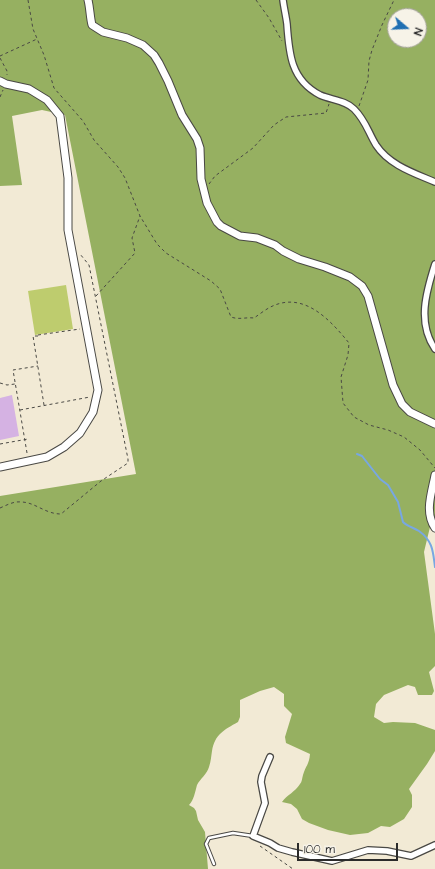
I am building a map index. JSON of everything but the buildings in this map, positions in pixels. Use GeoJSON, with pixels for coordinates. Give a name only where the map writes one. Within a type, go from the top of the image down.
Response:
{"type":"FeatureCollection","features":[{"type":"Feature","properties":{"kind":"street"},"geometry":{"type":"LineString","coordinates":[[88,0],[92,25],[103,32],[127,38],[143,45],[154,55],[159,63],[182,115],[197,139],[200,148],[201,179],[208,203],[217,222],[221,226],[240,236],[257,238],[275,245],[299,259],[350,277],[362,286],[368,296],[393,385],[402,404],[410,412],[435,424]]}},
{"type":"Feature","properties":{"kind":"street"},"geometry":{"type":"LineString","coordinates":[[283,0],[290,53],[302,82],[310,89],[323,96],[352,107],[361,116],[375,144],[390,161],[435,182]]}},
{"type":"Feature","properties":{"kind":"street"},"geometry":{"type":"LineString","coordinates":[[0,467],[47,457],[64,447],[80,433],[93,412],[98,390],[68,230],[68,178],[60,116],[47,100],[29,89],[3,82]]}},
{"type":"Feature","properties":{"kind":"street"},"geometry":{"type":"LineString","coordinates":[[435,264],[428,290],[424,316],[426,333],[435,349]]}},
{"type":"Feature","properties":{"kind":"street"},"geometry":{"type":"LineString","coordinates":[[435,475],[429,507],[432,524],[435,528]]}},
{"type":"Feature","properties":{"kind":"street"},"geometry":{"type":"LineString","coordinates":[[270,757],[262,776],[261,782],[265,803],[256,838],[270,843],[278,848],[332,861],[368,850],[387,851],[411,856],[435,845]]}},
{"type":"Feature","properties":{"kind":"lane"},"geometry":{"type":"LineString","coordinates":[[214,864],[206,844],[209,838],[233,833],[256,838]]}},
{"type":"Feature","properties":{"kind":"path"},"geometry":{"type":"LineString","coordinates":[[28,0],[33,29],[54,88],[83,120],[94,140],[118,167],[125,178],[140,216],[157,244],[166,253],[220,288],[231,317],[237,319],[248,317],[254,318],[273,305],[286,301],[300,302],[316,310],[336,327],[349,343],[348,355],[341,377],[343,403],[354,417],[369,425],[388,430],[404,437],[420,450],[435,469]]}},
{"type":"Feature","properties":{"kind":"path"},"geometry":{"type":"LineString","coordinates":[[256,0],[269,18],[290,53]]}},
{"type":"Feature","properties":{"kind":"path"},"geometry":{"type":"LineString","coordinates":[[357,112],[368,80],[369,61],[372,50],[394,0]]}},
{"type":"Feature","properties":{"kind":"path"},"geometry":{"type":"LineString","coordinates":[[3,82],[8,71],[0,57],[37,39]]}},
{"type":"Feature","properties":{"kind":"path"},"geometry":{"type":"LineString","coordinates":[[204,191],[215,176],[253,148],[274,124],[286,117],[326,113],[331,98]]}},
{"type":"Feature","properties":{"kind":"path"},"geometry":{"type":"LineString","coordinates":[[96,297],[135,253],[132,238],[140,216]]}},
{"type":"Feature","properties":{"kind":"path"},"geometry":{"type":"LineString","coordinates":[[44,405],[33,336],[87,327]]}},
{"type":"Feature","properties":{"kind":"path"},"geometry":{"type":"LineString","coordinates":[[28,462],[13,370],[38,366]]}},
{"type":"Feature","properties":{"kind":"path"},"geometry":{"type":"LineString","coordinates":[[0,383],[7,385],[15,384]]}},
{"type":"Feature","properties":{"kind":"path"},"geometry":{"type":"LineString","coordinates":[[19,410],[97,396]]}},
{"type":"Feature","properties":{"kind":"path"},"geometry":{"type":"LineString","coordinates":[[0,444],[28,438]]}},
{"type":"Feature","properties":{"kind":"path"},"geometry":{"type":"LineString","coordinates":[[256,838],[260,847],[292,869]]}},
{"type":"Feature","properties":{"kind":"green space"},"geometry":{"type":"Polygon","coordinates":[[[0,0],[435,0],[435,526],[430,527],[424,552],[435,634],[435,666],[429,672],[434,691],[432,695],[418,695],[415,687],[408,685],[384,695],[376,704],[374,717],[384,723],[415,723],[435,730],[435,751],[409,789],[412,795],[412,807],[404,819],[390,827],[381,826],[368,833],[350,835],[328,830],[309,823],[302,819],[297,809],[291,804],[282,802],[301,783],[310,754],[286,743],[285,737],[292,714],[284,706],[284,694],[274,687],[260,691],[240,700],[240,717],[238,722],[224,730],[215,740],[208,770],[197,785],[189,805],[196,811],[198,820],[205,832],[208,869],[0,869],[0,496],[136,474],[65,115],[42,110],[12,116],[22,185],[0,186],[0,0]]]}},
{"type":"Feature","properties":{"kind":"green space"},"geometry":{"type":"Polygon","coordinates":[[[66,285],[73,329],[35,335],[28,291],[66,285]]]}},
{"type":"Feature","properties":{"kind":"waterway"},"geometry":{"type":"LineString","coordinates":[[357,454],[362,456],[380,479],[388,485],[398,502],[403,522],[419,531],[430,543],[434,556],[435,567]]}}]}
